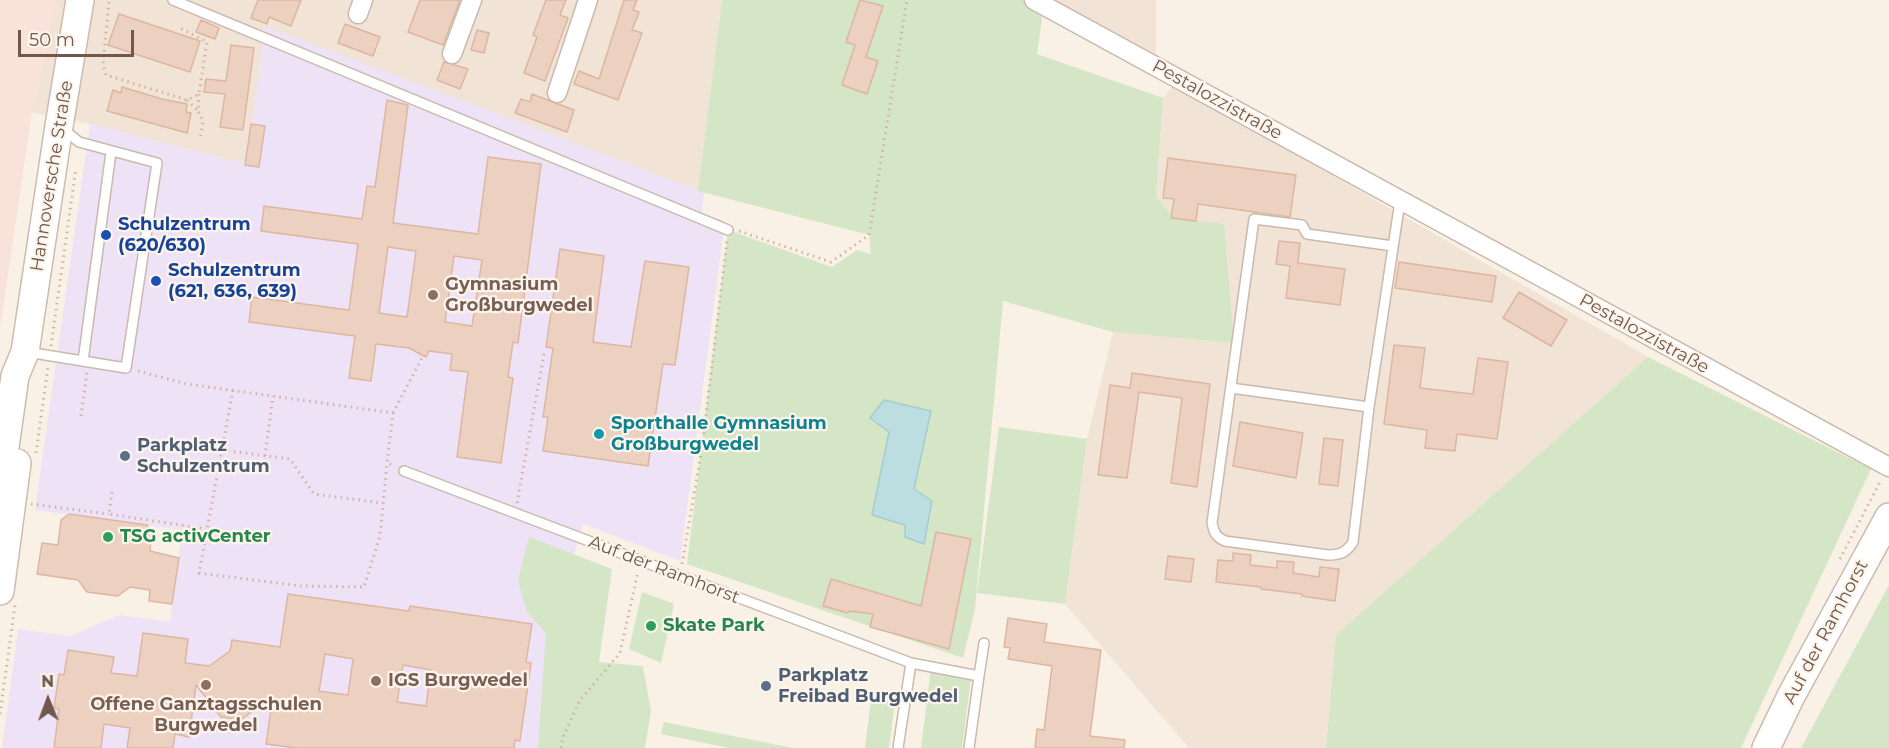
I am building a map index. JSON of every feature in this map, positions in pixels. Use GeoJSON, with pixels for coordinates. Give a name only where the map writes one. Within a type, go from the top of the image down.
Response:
{"type":"FeatureCollection","features":[{"type":"Feature","properties":{"kind":"main road","name":"Hannoversche Straße"},"geometry":{"type":"LineString","coordinates":[[0,591],[10,480],[15,376],[37,354],[69,134],[80,0]]}},
{"type":"Feature","properties":{"kind":"main road","name":"Auf der Ramhorst"},"geometry":{"type":"LineString","coordinates":[[1766,748],[1791,696],[1889,518]]}},
{"type":"Feature","properties":{"kind":"street"},"geometry":{"type":"LineString","coordinates":[[452,54],[472,0]]}},
{"type":"Feature","properties":{"kind":"street"},"geometry":{"type":"LineString","coordinates":[[556,93],[588,0]]}},
{"type":"Feature","properties":{"kind":"street","name":"Pestalozzistraße"},"geometry":{"type":"LineString","coordinates":[[1034,0],[1889,467]]}},
{"type":"Feature","properties":{"kind":"lane"},"geometry":{"type":"LineString","coordinates":[[173,0],[728,230]]}},
{"type":"Feature","properties":{"kind":"lane"},"geometry":{"type":"LineString","coordinates":[[37,354],[126,368],[158,163],[111,152],[69,134]]}},
{"type":"Feature","properties":{"kind":"lane"},"geometry":{"type":"LineString","coordinates":[[86,361],[111,152]]}},
{"type":"Feature","properties":{"kind":"lane"},"geometry":{"type":"LineString","coordinates":[[1393,246],[1307,234],[1302,225],[1254,219],[1212,523],[1218,538],[1225,541],[1328,555],[1340,555],[1348,550],[1353,542],[1369,406],[1401,201]]}},
{"type":"Feature","properties":{"kind":"lane"},"geometry":{"type":"LineString","coordinates":[[1231,388],[1369,406]]}},
{"type":"Feature","properties":{"kind":"lane","name":"Auf der Ramhorst"},"geometry":{"type":"LineString","coordinates":[[404,471],[911,663],[979,676]]}},
{"type":"Feature","properties":{"kind":"lane"},"geometry":{"type":"LineString","coordinates":[[969,748],[984,644]]}},
{"type":"Feature","properties":{"kind":"lane"},"geometry":{"type":"LineString","coordinates":[[898,748],[911,663]]}},
{"type":"Feature","properties":{"kind":"path"},"geometry":{"type":"LineString","coordinates":[[679,576],[702,448],[728,230],[738,230],[831,262],[869,235],[907,0]]}},
{"type":"Feature","properties":{"kind":"path"},"geometry":{"type":"LineString","coordinates":[[109,2],[104,65],[106,75],[187,100],[198,111],[203,121],[200,140]]}},
{"type":"Feature","properties":{"kind":"path"},"geometry":{"type":"LineString","coordinates":[[180,28],[207,42],[198,111]]}},
{"type":"Feature","properties":{"kind":"path"},"geometry":{"type":"LineString","coordinates":[[187,100],[199,93]]}},
{"type":"Feature","properties":{"kind":"path"},"geometry":{"type":"LineString","coordinates":[[35,458],[37,354],[69,134]]}},
{"type":"Feature","properties":{"kind":"path"},"geometry":{"type":"LineString","coordinates":[[515,513],[544,354]]}},
{"type":"Feature","properties":{"kind":"path"},"geometry":{"type":"LineString","coordinates":[[233,390],[199,573],[301,586],[364,587],[380,536],[393,413],[423,356]]}},
{"type":"Feature","properties":{"kind":"path"},"geometry":{"type":"LineString","coordinates":[[81,416],[86,361]]}},
{"type":"Feature","properties":{"kind":"path"},"geometry":{"type":"LineString","coordinates":[[126,368],[186,384],[393,413]]}},
{"type":"Feature","properties":{"kind":"path"},"geometry":{"type":"LineString","coordinates":[[265,456],[273,396]]}},
{"type":"Feature","properties":{"kind":"path"},"geometry":{"type":"LineString","coordinates":[[222,450],[290,459],[314,494],[383,503]]}},
{"type":"Feature","properties":{"kind":"path"},"geometry":{"type":"LineString","coordinates":[[387,463],[404,471]]}},
{"type":"Feature","properties":{"kind":"path"},"geometry":{"type":"LineString","coordinates":[[109,514],[112,492]]}},
{"type":"Feature","properties":{"kind":"path"},"geometry":{"type":"LineString","coordinates":[[29,504],[206,529]]}},
{"type":"Feature","properties":{"kind":"path"},"geometry":{"type":"LineString","coordinates":[[561,748],[563,737],[580,700],[620,653],[641,561]]}},
{"type":"Feature","properties":{"kind":"shaded area"},"geometry":{"type":"Polygon","coordinates":[[[0,0],[56,0],[32,112],[0,329],[0,0]]]}},
{"type":"Feature","properties":{"kind":"shaded area"},"geometry":{"type":"Polygon","coordinates":[[[56,0],[722,0],[698,191],[265,27],[247,164],[90,124],[32,112],[56,0]]]}},
{"type":"Feature","properties":{"kind":"shaded area"},"geometry":{"type":"Polygon","coordinates":[[[1034,0],[1156,0],[1156,66],[1034,0]]]}},
{"type":"Feature","properties":{"kind":"shaded area"},"geometry":{"type":"Polygon","coordinates":[[[265,26],[704,192],[702,213],[725,221],[680,561],[583,524],[574,554],[548,748],[2,748],[18,629],[70,636],[119,615],[170,622],[182,530],[35,510],[90,124],[247,164],[265,26]]]}},
{"type":"Feature","properties":{"kind":"shaded area"},"geometry":{"type":"Polygon","coordinates":[[[1174,84],[1648,357],[1336,635],[1326,748],[1189,748],[1065,604],[1087,439],[1113,332],[1233,343],[1171,218],[1156,197],[1163,98],[1174,84]]]}},
{"type":"Feature","properties":{"kind":"green space"},"geometry":{"type":"Polygon","coordinates":[[[722,0],[1034,0],[1044,5],[1037,54],[1163,98],[1156,197],[1175,218],[1224,224],[1234,343],[1113,332],[1003,301],[975,609],[963,658],[687,564],[728,230],[832,267],[857,250],[871,254],[869,235],[698,191],[722,0]]]}},
{"type":"Feature","properties":{"kind":"green space"},"geometry":{"type":"Polygon","coordinates":[[[1648,357],[1871,469],[1741,748],[1326,748],[1336,635],[1648,357]]]}},
{"type":"Feature","properties":{"kind":"green space"},"geometry":{"type":"Polygon","coordinates":[[[999,427],[1087,439],[1065,604],[977,593],[999,427]]]}},
{"type":"Feature","properties":{"kind":"green space"},"geometry":{"type":"Polygon","coordinates":[[[529,537],[612,569],[599,662],[643,666],[651,711],[645,748],[538,748],[546,633],[527,612],[518,581],[529,537]]]}},
{"type":"Feature","properties":{"kind":"green space"},"geometry":{"type":"Polygon","coordinates":[[[1889,585],[1889,748],[1801,748],[1889,585]]]}},
{"type":"Feature","properties":{"kind":"green space","name":"Skate Park"},"geometry":{"type":"Polygon","coordinates":[[[642,592],[674,604],[661,663],[629,649],[642,592]]]}},
{"type":"Feature","properties":{"kind":"green space"},"geometry":{"type":"Polygon","coordinates":[[[931,668],[971,678],[962,748],[921,748],[931,668]]]}},
{"type":"Feature","properties":{"kind":"green space"},"geometry":{"type":"Polygon","coordinates":[[[872,691],[896,694],[889,748],[865,748],[872,691]]]}},
{"type":"Feature","properties":{"kind":"green space"},"geometry":{"type":"Polygon","coordinates":[[[664,722],[793,748],[729,748],[661,734],[664,722]]]}},
{"type":"Feature","properties":{"kind":"water"},"geometry":{"type":"Polygon","coordinates":[[[884,400],[931,411],[914,489],[932,501],[924,544],[905,537],[905,525],[872,515],[889,432],[870,418],[884,400]]]}},
{"type":"Feature","properties":{"kind":"building"},"geometry":{"type":"Polygon","coordinates":[[[258,0],[301,0],[291,26],[269,17],[267,24],[251,18],[258,0]]]}},
{"type":"Feature","properties":{"kind":"building"},"geometry":{"type":"Polygon","coordinates":[[[420,0],[460,0],[443,45],[408,32],[420,0]]]}},
{"type":"Feature","properties":{"kind":"building"},"geometry":{"type":"Polygon","coordinates":[[[546,0],[566,0],[560,15],[568,18],[545,81],[524,73],[537,37],[533,35],[546,0]]]}},
{"type":"Feature","properties":{"kind":"building"},"geometry":{"type":"Polygon","coordinates":[[[624,0],[637,0],[633,10],[639,12],[632,30],[642,33],[618,100],[574,84],[579,71],[599,79],[624,0]]]}},
{"type":"Feature","properties":{"kind":"building"},"geometry":{"type":"Polygon","coordinates":[[[860,0],[883,6],[866,57],[878,61],[867,94],[842,85],[855,45],[846,42],[860,0]]]}},
{"type":"Feature","properties":{"kind":"building"},"geometry":{"type":"Polygon","coordinates":[[[119,14],[200,41],[190,72],[108,45],[119,14]]]}},
{"type":"Feature","properties":{"kind":"building"},"geometry":{"type":"Polygon","coordinates":[[[201,20],[219,28],[215,39],[196,32],[201,20]]]}},
{"type":"Feature","properties":{"kind":"building"},"geometry":{"type":"Polygon","coordinates":[[[345,24],[380,37],[373,56],[338,43],[345,24]]]}},
{"type":"Feature","properties":{"kind":"building"},"geometry":{"type":"Polygon","coordinates":[[[477,30],[489,33],[484,53],[471,50],[477,30]]]}},
{"type":"Feature","properties":{"kind":"building"},"geometry":{"type":"Polygon","coordinates":[[[231,45],[254,48],[243,130],[220,127],[225,94],[204,92],[206,79],[226,81],[231,45]]]}},
{"type":"Feature","properties":{"kind":"building"},"geometry":{"type":"Polygon","coordinates":[[[444,62],[468,69],[460,89],[437,80],[444,62]]]}},
{"type":"Feature","properties":{"kind":"building"},"geometry":{"type":"Polygon","coordinates":[[[122,87],[187,104],[186,112],[191,113],[187,133],[107,111],[113,90],[121,93],[122,87]]]}},
{"type":"Feature","properties":{"kind":"building"},"geometry":{"type":"Polygon","coordinates":[[[532,94],[574,110],[567,132],[515,113],[521,99],[530,102],[532,94]]]}},
{"type":"Feature","properties":{"kind":"building"},"geometry":{"type":"Polygon","coordinates":[[[387,100],[408,105],[393,223],[478,234],[488,157],[541,164],[518,343],[513,342],[508,377],[513,378],[501,463],[457,457],[468,372],[450,370],[452,354],[429,351],[426,357],[409,348],[376,344],[371,381],[349,378],[355,336],[249,322],[252,297],[349,310],[358,244],[261,231],[264,206],[362,219],[367,186],[375,187],[387,100]],[[388,247],[379,313],[407,317],[416,251],[388,247]],[[454,256],[445,322],[472,326],[482,260],[454,256]]]}},
{"type":"Feature","properties":{"kind":"building"},"geometry":{"type":"Polygon","coordinates":[[[251,124],[265,126],[259,167],[245,165],[251,124]]]}},
{"type":"Feature","properties":{"kind":"building"},"geometry":{"type":"Polygon","coordinates":[[[1168,158],[1296,175],[1290,217],[1198,204],[1196,221],[1171,218],[1174,199],[1163,198],[1168,158]]]}},
{"type":"Feature","properties":{"kind":"building"},"geometry":{"type":"Polygon","coordinates":[[[1279,241],[1300,243],[1298,263],[1345,269],[1340,305],[1286,298],[1290,266],[1276,264],[1279,241]]]}},
{"type":"Feature","properties":{"kind":"building"},"geometry":{"type":"Polygon","coordinates":[[[560,249],[604,256],[593,342],[631,347],[645,261],[689,267],[675,365],[663,364],[648,466],[543,451],[548,417],[543,417],[553,348],[546,347],[560,249]]]}},
{"type":"Feature","properties":{"kind":"building"},"geometry":{"type":"Polygon","coordinates":[[[1399,262],[1496,276],[1492,302],[1395,288],[1399,262]]]}},
{"type":"Feature","properties":{"kind":"building"},"geometry":{"type":"Polygon","coordinates":[[[1519,292],[1567,320],[1551,346],[1503,318],[1519,292]]]}},
{"type":"Feature","properties":{"kind":"building"},"geometry":{"type":"Polygon","coordinates":[[[1394,345],[1425,348],[1420,388],[1473,394],[1478,358],[1508,362],[1497,439],[1457,434],[1455,451],[1425,448],[1427,430],[1384,424],[1394,345]]]}},
{"type":"Feature","properties":{"kind":"building"},"geometry":{"type":"Polygon","coordinates":[[[1132,373],[1210,384],[1197,487],[1171,483],[1182,398],[1139,392],[1127,478],[1098,475],[1110,385],[1130,388],[1132,373]]]}},
{"type":"Feature","properties":{"kind":"building"},"geometry":{"type":"Polygon","coordinates":[[[1240,422],[1303,433],[1296,478],[1233,466],[1240,422]]]}},
{"type":"Feature","properties":{"kind":"building"},"geometry":{"type":"Polygon","coordinates":[[[1324,438],[1343,440],[1338,486],[1319,484],[1324,438]]]}},
{"type":"Feature","properties":{"kind":"building"},"geometry":{"type":"Polygon","coordinates":[[[69,514],[147,525],[152,532],[150,551],[179,558],[172,604],[149,601],[150,590],[130,587],[118,596],[87,592],[78,580],[37,574],[42,543],[58,545],[61,520],[69,514]]]}},
{"type":"Feature","properties":{"kind":"building"},"geometry":{"type":"Polygon","coordinates":[[[936,532],[971,539],[949,649],[870,627],[873,614],[849,611],[848,613],[823,606],[831,579],[921,606],[936,532]]]}},
{"type":"Feature","properties":{"kind":"building"},"geometry":{"type":"Polygon","coordinates":[[[1233,553],[1251,555],[1250,565],[1277,568],[1277,561],[1294,562],[1293,573],[1319,577],[1320,567],[1339,569],[1335,601],[1261,589],[1261,587],[1216,582],[1218,560],[1233,561],[1233,553]]]}},
{"type":"Feature","properties":{"kind":"building"},"geometry":{"type":"Polygon","coordinates":[[[1168,556],[1194,559],[1191,582],[1165,579],[1168,556]]]}},
{"type":"Feature","properties":{"kind":"building"},"geometry":{"type":"Polygon","coordinates":[[[288,594],[409,611],[410,606],[532,624],[526,662],[531,663],[520,741],[515,740],[514,748],[297,748],[266,744],[273,695],[241,720],[221,717],[196,685],[189,737],[175,734],[173,748],[127,748],[130,728],[104,724],[101,748],[54,748],[59,709],[54,708],[59,674],[64,675],[68,650],[114,657],[111,673],[137,676],[143,633],[188,639],[185,663],[209,666],[230,651],[232,640],[280,647],[288,594]],[[325,654],[319,691],[348,695],[353,659],[325,654]],[[403,665],[397,702],[426,706],[431,670],[403,665]]]}},
{"type":"Feature","properties":{"kind":"building"},"geometry":{"type":"Polygon","coordinates":[[[1008,618],[1047,624],[1044,642],[1101,650],[1090,736],[1125,740],[1124,748],[1035,748],[1037,729],[1044,730],[1052,666],[1008,659],[1010,648],[1004,647],[1008,618]]]}},
{"type":"Feature","properties":{"kind":"place","name":"Schulzentrum (620/630)"},"geometry":{"type":"Point","coordinates":[106,235]}},
{"type":"Feature","properties":{"kind":"place","name":"Schulzentrum (621, 636, 639)"},"geometry":{"type":"Point","coordinates":[156,281]}},
{"type":"Feature","properties":{"kind":"place","name":"Gymnasium Großburgwedel"},"geometry":{"type":"Point","coordinates":[433,295]}},
{"type":"Feature","properties":{"kind":"place","name":"Sporthalle Gymnasium Großburgwedel"},"geometry":{"type":"Point","coordinates":[599,434]}},
{"type":"Feature","properties":{"kind":"place","name":"Parkplatz Schulzentrum"},"geometry":{"type":"Point","coordinates":[125,456]}},
{"type":"Feature","properties":{"kind":"place","name":"TSG activCenter"},"geometry":{"type":"Point","coordinates":[108,537]}},
{"type":"Feature","properties":{"kind":"place","name":"Skate Park"},"geometry":{"type":"Point","coordinates":[651,626]}},
{"type":"Feature","properties":{"kind":"place","name":"IGS Burgwedel"},"geometry":{"type":"Point","coordinates":[376,681]}},
{"type":"Feature","properties":{"kind":"place","name":"Offene Ganztagsschulen Burgwedel"},"geometry":{"type":"Point","coordinates":[206,685]}},
{"type":"Feature","properties":{"kind":"place","name":"Parkplatz Freibad Burgwedel"},"geometry":{"type":"Point","coordinates":[766,686]}}]}
